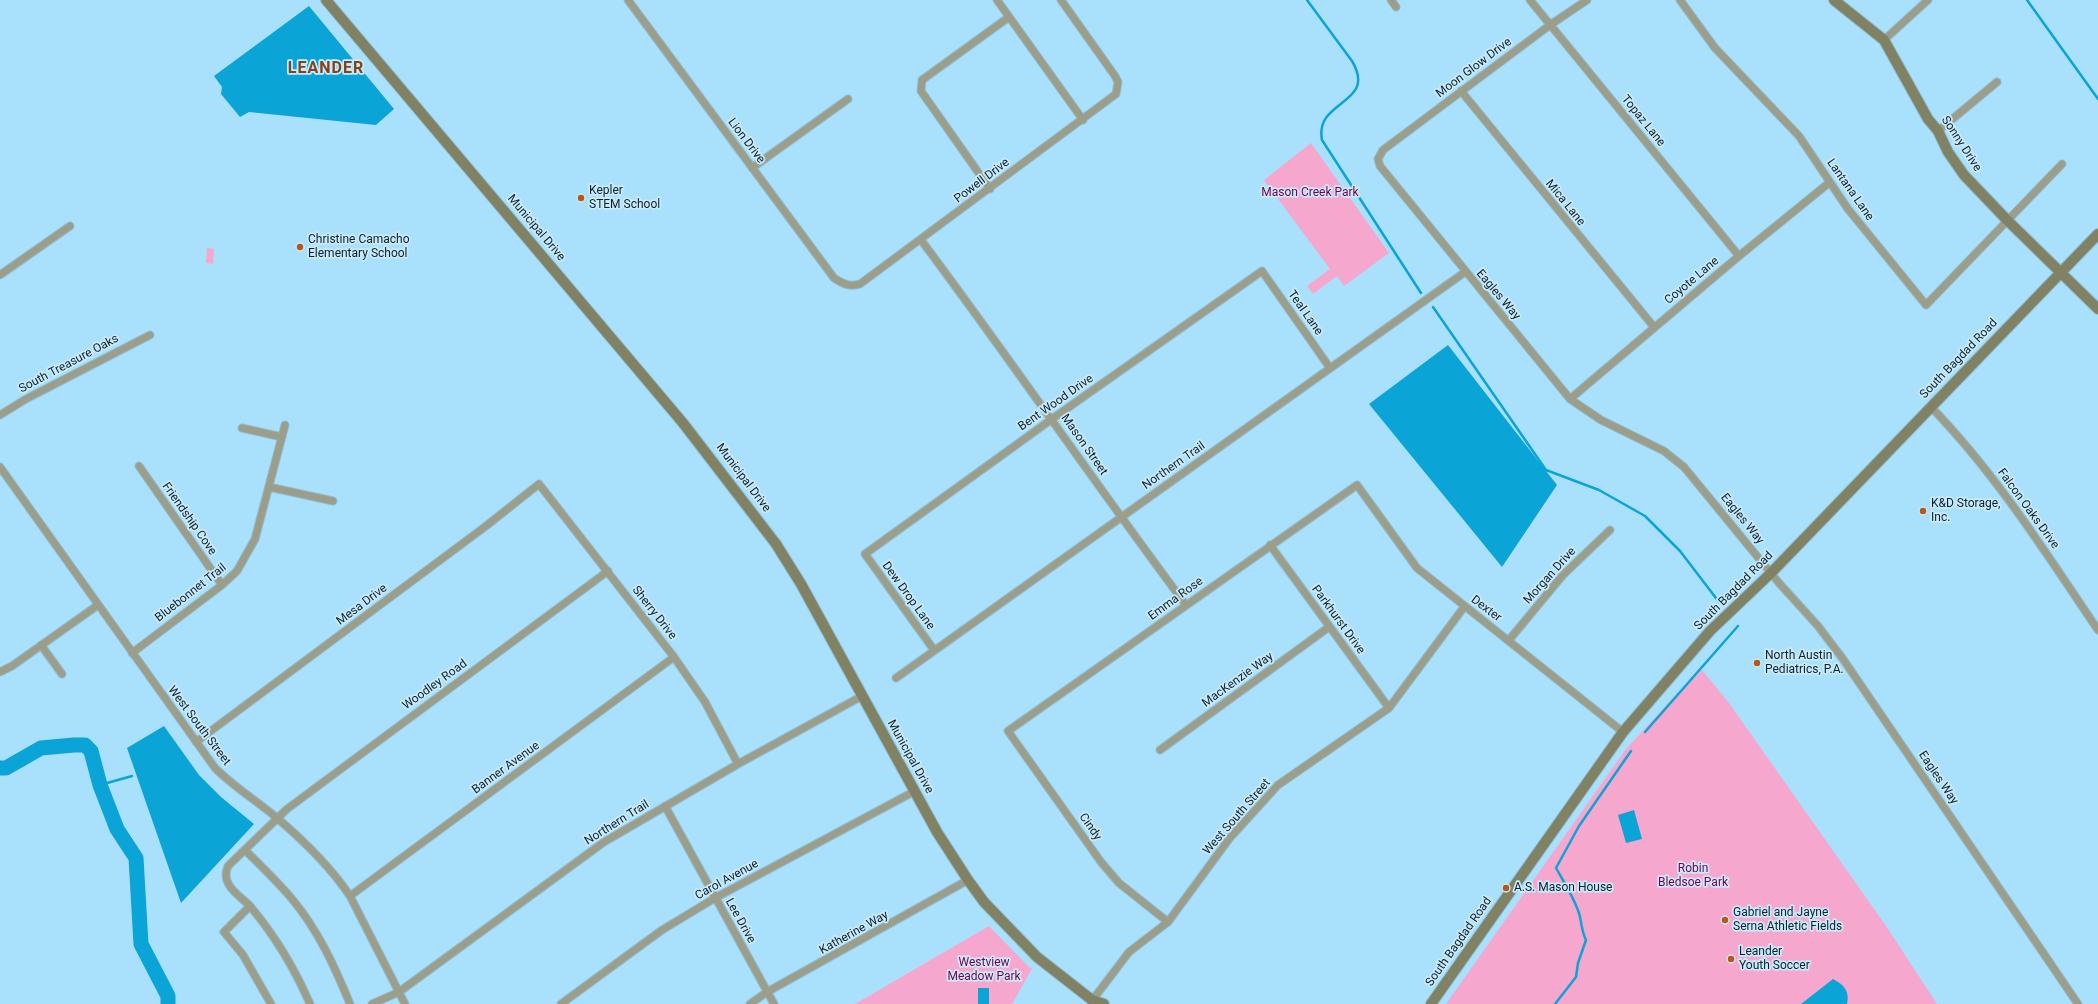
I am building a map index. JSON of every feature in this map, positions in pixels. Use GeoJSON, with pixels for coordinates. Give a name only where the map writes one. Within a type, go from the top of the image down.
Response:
{"type":"FeatureCollection","features":[{"type":"Feature","properties":{"kind":"street","name":"Municipal Drive"},"geometry":{"type":"LineString","coordinates":[[326,0],[582,302],[710,456],[790,565],[937,832],[984,902],[1018,939],[1049,967],[1092,1003],[1104,1004]]}},
{"type":"Feature","properties":{"kind":"street","name":"Lion Drive"},"geometry":{"type":"LineString","coordinates":[[628,0],[834,278],[844,284],[853,286]]}},
{"type":"Feature","properties":{"kind":"street"},"geometry":{"type":"LineString","coordinates":[[998,0],[1083,120]]}},
{"type":"Feature","properties":{"kind":"street","name":"Powell Drive"},"geometry":{"type":"LineString","coordinates":[[853,286],[860,284],[921,240],[1113,98],[1118,88],[1115,76],[1061,0]]}},
{"type":"Feature","properties":{"kind":"street"},"geometry":{"type":"LineString","coordinates":[[1391,0],[1396,7]]}},
{"type":"Feature","properties":{"kind":"street","name":"Topaz Lane"},"geometry":{"type":"LineString","coordinates":[[1530,0],[1739,256]]}},
{"type":"Feature","properties":{"kind":"street","name":"Moon Glow Drive"},"geometry":{"type":"LineString","coordinates":[[1378,159],[1383,150],[1550,25],[1587,0]]}},
{"type":"Feature","properties":{"kind":"street","name":"Lantana Lane"},"geometry":{"type":"LineString","coordinates":[[1680,0],[1715,48],[1799,136],[1848,209],[1926,305],[2007,220]]}},
{"type":"Feature","properties":{"kind":"street","name":"Sonny Drive"},"geometry":{"type":"LineString","coordinates":[[1834,0],[1884,40],[1928,119],[1938,131],[1948,152],[1964,175],[2007,220],[2098,309]]}},
{"type":"Feature","properties":{"kind":"street"},"geometry":{"type":"LineString","coordinates":[[1884,40],[1928,0]]}},
{"type":"Feature","properties":{"kind":"street"},"geometry":{"type":"LineString","coordinates":[[990,189],[921,92],[922,80],[1009,17]]}},
{"type":"Feature","properties":{"kind":"street"},"geometry":{"type":"LineString","coordinates":[[1938,131],[1997,82]]}},
{"type":"Feature","properties":{"kind":"street","name":"Mica Lane"},"geometry":{"type":"LineString","coordinates":[[1461,91],[1654,327]]}},
{"type":"Feature","properties":{"kind":"street"},"geometry":{"type":"LineString","coordinates":[[752,168],[848,99]]}},
{"type":"Feature","properties":{"kind":"street","name":"Eagles Way"},"geometry":{"type":"LineString","coordinates":[[1378,159],[1381,169],[1570,398],[1601,420],[1658,448],[1684,467],[1771,573],[1818,626],[1843,659],[2078,1004]]}},
{"type":"Feature","properties":{"kind":"street"},"geometry":{"type":"LineString","coordinates":[[2007,220],[2062,164]]}},
{"type":"Feature","properties":{"kind":"street","name":"Coyote Lane"},"geometry":{"type":"LineString","coordinates":[[1570,398],[1739,256],[1830,182]]}},
{"type":"Feature","properties":{"kind":"street"},"geometry":{"type":"LineString","coordinates":[[0,275],[70,226]]}},
{"type":"Feature","properties":{"kind":"street","name":"South Bagdad Road"},"geometry":{"type":"LineString","coordinates":[[1431,1004],[1623,732],[1710,631],[1771,573],[2098,234]]}},
{"type":"Feature","properties":{"kind":"street","name":"Mason Street"},"geometry":{"type":"LineString","coordinates":[[921,240],[1186,605]]}},
{"type":"Feature","properties":{"kind":"street","name":"Bent Wood Drive"},"geometry":{"type":"LineString","coordinates":[[865,554],[1052,419],[1262,271]]}},
{"type":"Feature","properties":{"kind":"street","name":"Teal Lane"},"geometry":{"type":"LineString","coordinates":[[1262,271],[1330,368]]}},
{"type":"Feature","properties":{"kind":"street","name":"Northern Trail"},"geometry":{"type":"LineString","coordinates":[[896,678],[1465,272]]}},
{"type":"Feature","properties":{"kind":"street","name":"South Treasure Oaks"},"geometry":{"type":"LineString","coordinates":[[0,415],[40,391],[150,335]]}},
{"type":"Feature","properties":{"kind":"street","name":"Falcon Oaks Drive"},"geometry":{"type":"LineString","coordinates":[[1932,407],[1961,437],[1997,484],[2098,630]]}},
{"type":"Feature","properties":{"kind":"street","name":"Bluebonnet Trail"},"geometry":{"type":"LineString","coordinates":[[132,653],[222,586],[237,571],[255,539],[270,487],[284,425]]}},
{"type":"Feature","properties":{"kind":"street"},"geometry":{"type":"LineString","coordinates":[[242,428],[282,436]]}},
{"type":"Feature","properties":{"kind":"street","name":"Friendship Cove"},"geometry":{"type":"LineString","coordinates":[[139,466],[222,586]]}},
{"type":"Feature","properties":{"kind":"street","name":"West South Street"},"geometry":{"type":"LineString","coordinates":[[0,467],[215,768],[229,783],[277,818],[315,853],[340,880],[350,896],[405,1004]]}},
{"type":"Feature","properties":{"kind":"street","name":"Sherry Drive"},"geometry":{"type":"LineString","coordinates":[[539,484],[674,657],[705,702],[738,764]]}},
{"type":"Feature","properties":{"kind":"street","name":"Mesa Drive"},"geometry":{"type":"LineString","coordinates":[[196,742],[486,526],[539,484]]}},
{"type":"Feature","properties":{"kind":"street","name":"Emma Rose"},"geometry":{"type":"LineString","coordinates":[[1008,731],[1357,485]]}},
{"type":"Feature","properties":{"kind":"street","name":"Dexter"},"geometry":{"type":"LineString","coordinates":[[1357,485],[1417,568],[1623,732]]}},
{"type":"Feature","properties":{"kind":"street"},"geometry":{"type":"LineString","coordinates":[[270,487],[333,501]]}},
{"type":"Feature","properties":{"kind":"street","name":"Morgan Drive"},"geometry":{"type":"LineString","coordinates":[[1509,640],[1563,575],[1610,530]]}},
{"type":"Feature","properties":{"kind":"street","name":"Parkhurst Drive"},"geometry":{"type":"LineString","coordinates":[[1270,545],[1389,708]]}},
{"type":"Feature","properties":{"kind":"street","name":"Dew Drop Lane"},"geometry":{"type":"LineString","coordinates":[[865,554],[934,650]]}},
{"type":"Feature","properties":{"kind":"street","name":"Woodley Road"},"geometry":{"type":"LineString","coordinates":[[310,1004],[297,975],[271,930],[226,882],[225,874],[228,866],[277,818],[608,571]]}},
{"type":"Feature","properties":{"kind":"street"},"geometry":{"type":"LineString","coordinates":[[0,672],[12,666],[98,605]]}},
{"type":"Feature","properties":{"kind":"street","name":"West South Street"},"geometry":{"type":"LineString","coordinates":[[1092,1003],[1130,952],[1168,922],[1229,839],[1278,785],[1389,708],[1464,606]]}},
{"type":"Feature","properties":{"kind":"street","name":"MacKenzie Way"},"geometry":{"type":"LineString","coordinates":[[1160,750],[1329,627]]}},
{"type":"Feature","properties":{"kind":"street"},"geometry":{"type":"LineString","coordinates":[[41,645],[62,674]]}},
{"type":"Feature","properties":{"kind":"street","name":"Banner Avenue"},"geometry":{"type":"LineString","coordinates":[[350,896],[674,657]]}},
{"type":"Feature","properties":{"kind":"street","name":"Northern Trail"},"geometry":{"type":"LineString","coordinates":[[372,1004],[399,992],[604,842],[738,764],[862,696]]}},
{"type":"Feature","properties":{"kind":"street","name":"Cindy"},"geometry":{"type":"LineString","coordinates":[[1008,731],[1101,862],[1119,883],[1168,922]]}},
{"type":"Feature","properties":{"kind":"street","name":"Carol Avenue"},"geometry":{"type":"LineString","coordinates":[[561,1004],[662,930],[715,898],[915,791]]}},
{"type":"Feature","properties":{"kind":"street","name":"Lee Drive"},"geometry":{"type":"LineString","coordinates":[[665,806],[774,1004]]}},
{"type":"Feature","properties":{"kind":"street"},"geometry":{"type":"LineString","coordinates":[[245,850],[292,899],[313,928],[328,953],[350,1004]]}},
{"type":"Feature","properties":{"kind":"street","name":"Katherine Way"},"geometry":{"type":"LineString","coordinates":[[750,1004],[767,992],[968,880]]}},
{"type":"Feature","properties":{"kind":"street"},"geometry":{"type":"LineString","coordinates":[[250,906],[224,932],[244,954],[271,1004]]}},
{"type":"Feature","properties":{"kind":"green space","name":"Mason Creek Park"},"geometry":{"type":"Polygon","coordinates":[[[1311,143],[1389,253],[1344,286],[1337,276],[1313,294],[1307,286],[1330,269],[1264,180],[1311,143]]]}},
{"type":"Feature","properties":{"kind":"green space"},"geometry":{"type":"Polygon","coordinates":[[[207,248],[214,249],[213,264],[206,263],[207,248]]]}},
{"type":"Feature","properties":{"kind":"green space","name":"Robin Bledsoe Park"},"geometry":{"type":"Polygon","coordinates":[[[1702,670],[1729,703],[1886,926],[1937,1004],[1446,1004],[1626,749],[1673,698],[1702,670]]]}},
{"type":"Feature","properties":{"kind":"green space","name":"Westview Meadow Park"},"geometry":{"type":"Polygon","coordinates":[[[989,926],[1030,968],[1033,967],[1012,1004],[855,1004],[989,926]]]}},
{"type":"Feature","properties":{"kind":"water"},"geometry":{"type":"Polygon","coordinates":[[[309,6],[394,109],[376,125],[249,112],[240,117],[221,94],[222,87],[214,76],[309,6]]]}},
{"type":"Feature","properties":{"kind":"water"},"geometry":{"type":"Polygon","coordinates":[[[1448,345],[1557,485],[1502,567],[1369,404],[1448,345]]]}},
{"type":"Feature","properties":{"kind":"water"},"geometry":{"type":"Polygon","coordinates":[[[164,726],[199,775],[221,797],[254,824],[181,903],[127,748],[164,726]]]}},
{"type":"Feature","properties":{"kind":"water"},"geometry":{"type":"Polygon","coordinates":[[[1634,810],[1642,839],[1626,843],[1618,815],[1634,810]]]}},
{"type":"Feature","properties":{"kind":"water"},"geometry":{"type":"Polygon","coordinates":[[[1833,979],[1843,986],[1847,992],[1847,1004],[1801,1004],[1833,979]]]}},
{"type":"Feature","properties":{"kind":"water"},"geometry":{"type":"Polygon","coordinates":[[[978,988],[989,988],[989,1004],[978,1004],[978,988]]]}},
{"type":"Feature","properties":{"kind":"waterway"},"geometry":{"type":"LineString","coordinates":[[1307,0],[1352,61],[1358,75],[1357,86],[1352,95],[1327,117],[1322,127],[1322,140],[1421,293]]}},
{"type":"Feature","properties":{"kind":"waterway"},"geometry":{"type":"LineString","coordinates":[[2027,0],[2098,99]]}},
{"type":"Feature","properties":{"kind":"waterway"},"geometry":{"type":"LineString","coordinates":[[1433,307],[1546,470],[1599,490],[1645,516],[1680,551],[1719,602]]}},
{"type":"Feature","properties":{"kind":"waterway"},"geometry":{"type":"LineString","coordinates":[[1645,732],[1738,626]]}},
{"type":"Feature","properties":{"kind":"waterway"},"geometry":{"type":"LineString","coordinates":[[0,768],[6,768],[41,748],[85,745],[91,751],[100,785],[117,829],[136,858],[141,944],[168,996],[168,1004]]}},
{"type":"Feature","properties":{"kind":"waterway"},"geometry":{"type":"LineString","coordinates":[[1555,1004],[1576,977],[1578,963],[1586,940],[1577,907],[1556,868],[1579,826],[1631,751]]}},
{"type":"Feature","properties":{"kind":"waterway"},"geometry":{"type":"LineString","coordinates":[[100,785],[132,776]]}},
{"type":"Feature","properties":{"kind":"place","name":"Kepler STEM School"},"geometry":{"type":"Point","coordinates":[581,198]}},
{"type":"Feature","properties":{"kind":"place","name":"Christine Camacho Elementary School"},"geometry":{"type":"Point","coordinates":[300,247]}},
{"type":"Feature","properties":{"kind":"place","name":"K&D Storage, Inc."},"geometry":{"type":"Point","coordinates":[1923,511]}},
{"type":"Feature","properties":{"kind":"place","name":"North Austin Pediatrics, P.A."},"geometry":{"type":"Point","coordinates":[1757,663]}},
{"type":"Feature","properties":{"kind":"place","name":"A.S. Mason House"},"geometry":{"type":"Point","coordinates":[1506,888]}},
{"type":"Feature","properties":{"kind":"place","name":"Gabriel and Jayne Serna Athletic Fields"},"geometry":{"type":"Point","coordinates":[1725,920]}},
{"type":"Feature","properties":{"kind":"place","name":"Leander Youth Soccer"},"geometry":{"type":"Point","coordinates":[1731,959]}},
{"type":"Feature","properties":{"kind":"district","name":"LEANDER"},"geometry":{"type":"Point","coordinates":[326,69]}}]}
